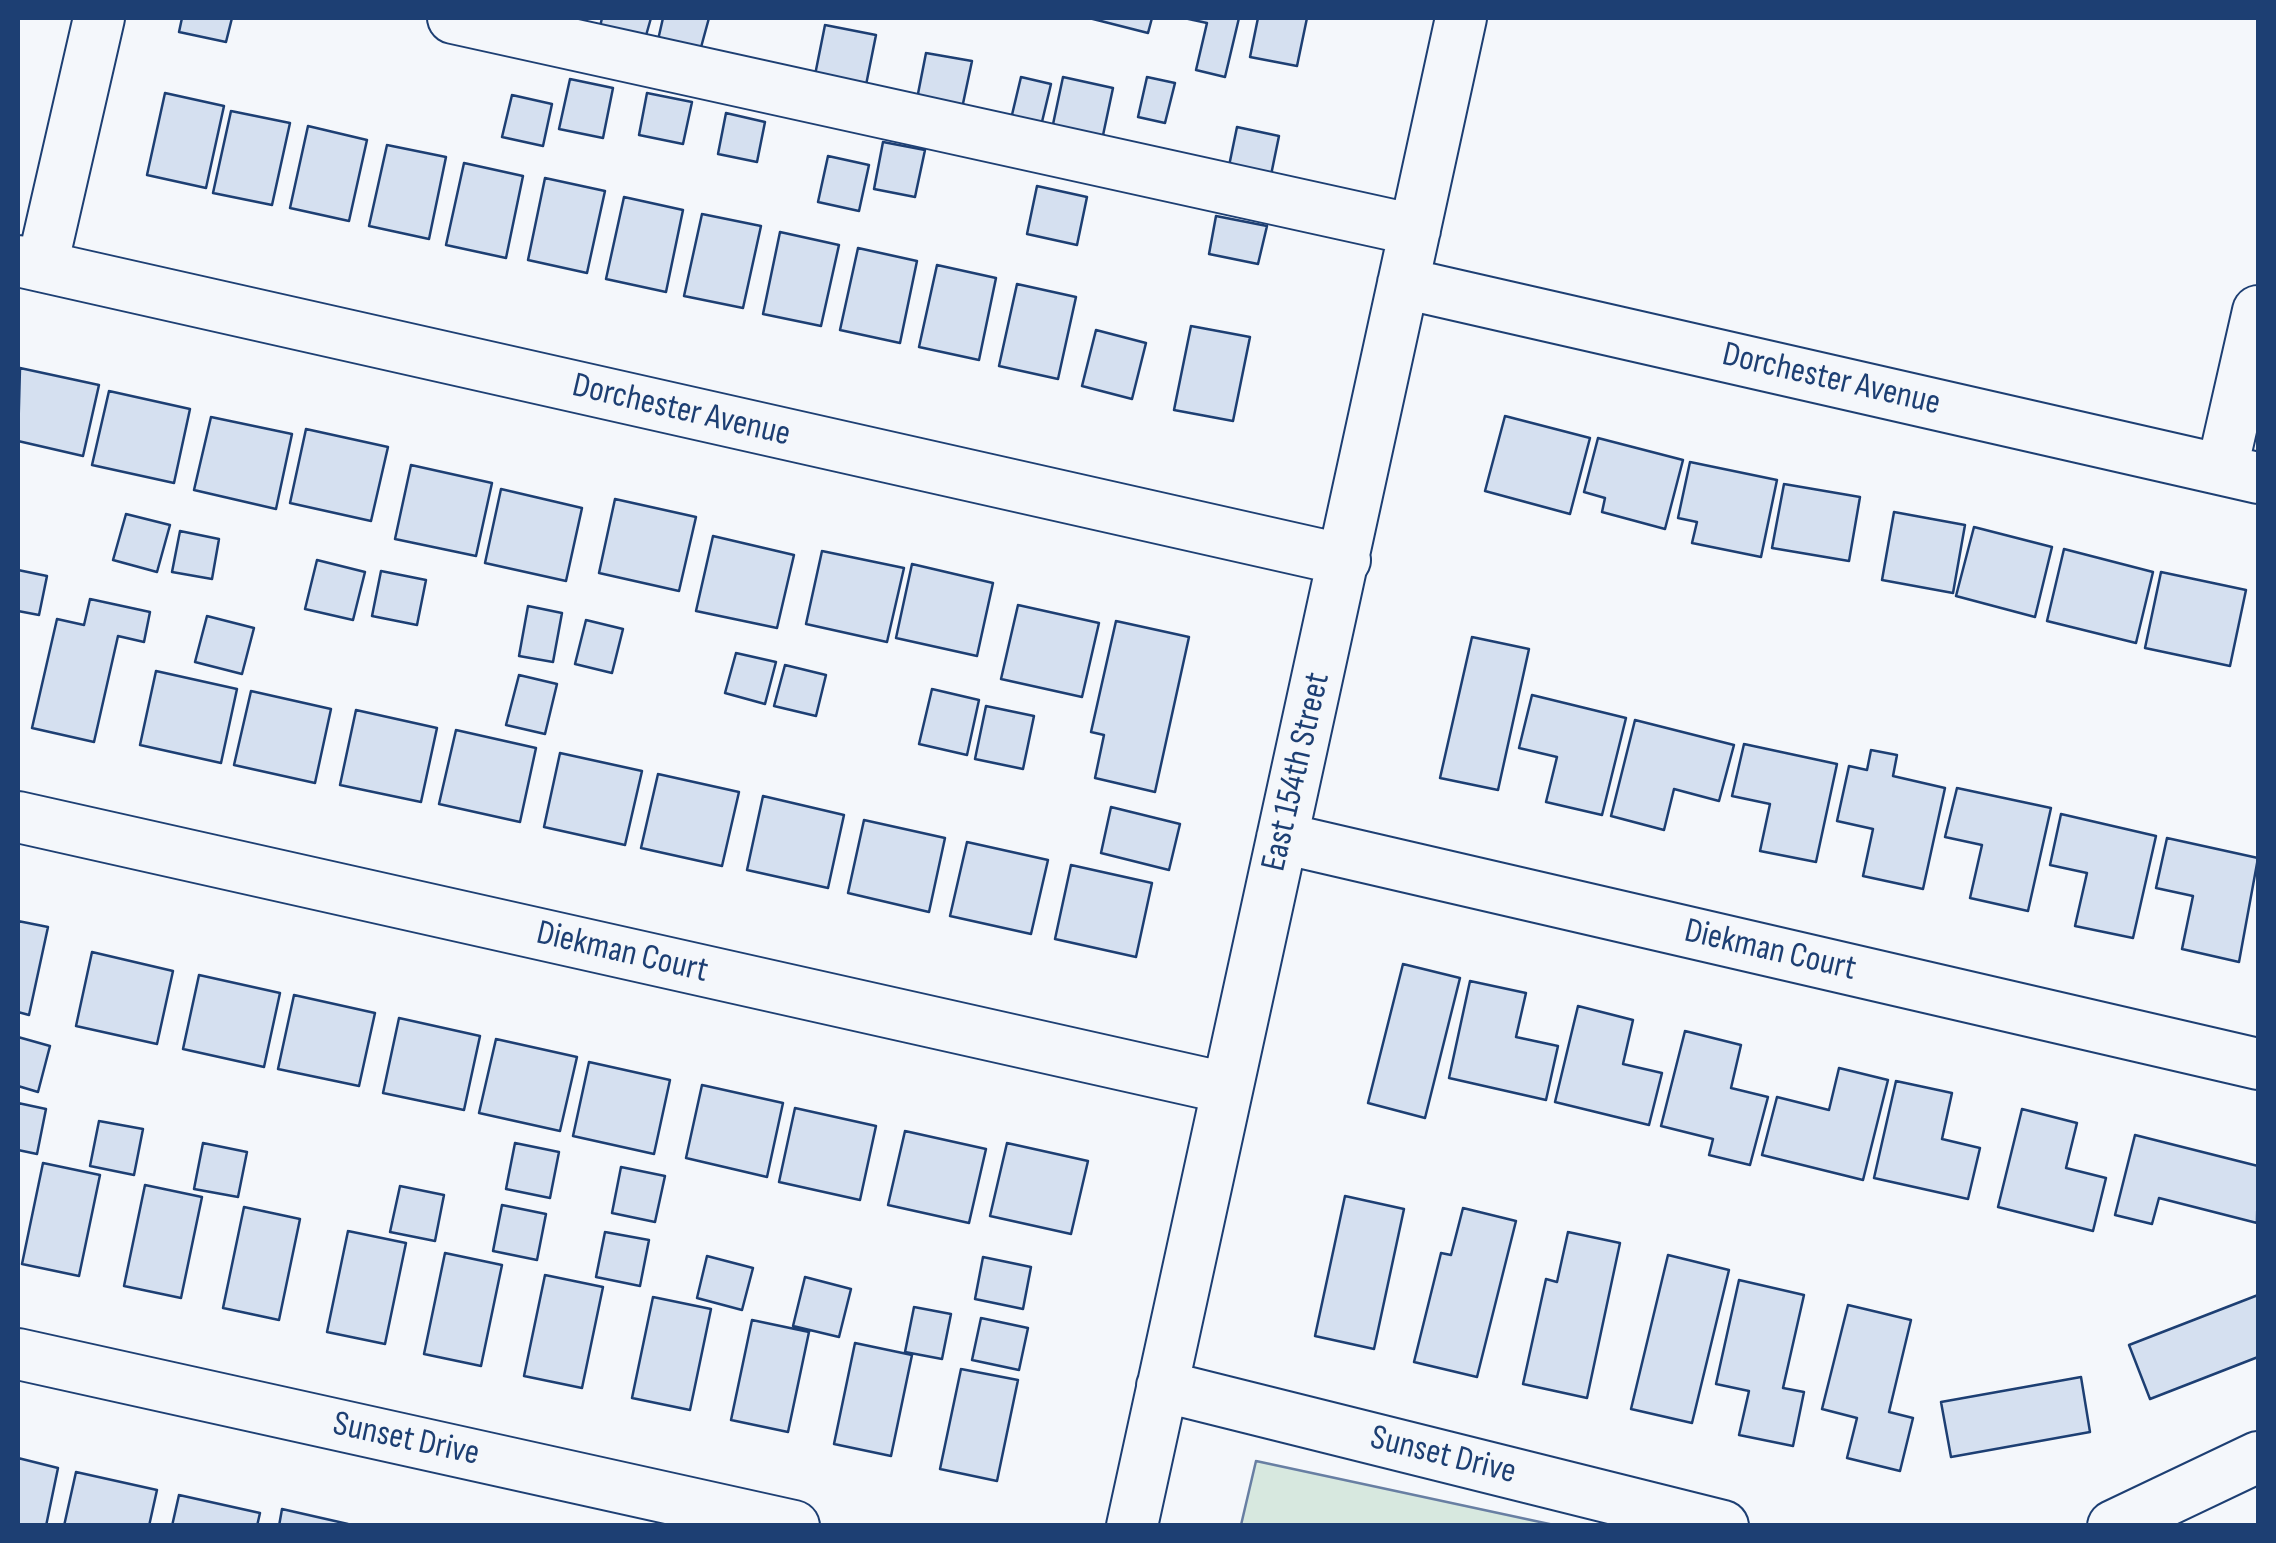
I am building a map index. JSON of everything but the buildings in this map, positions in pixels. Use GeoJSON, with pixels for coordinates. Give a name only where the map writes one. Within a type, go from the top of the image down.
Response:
{"type":"FeatureCollection","features":[{"type":"Feature","properties":{"kind":"street"},"geometry":{"type":"LineString","coordinates":[[30,264],[99,18]]}},
{"type":"Feature","properties":{"kind":"street"},"geometry":{"type":"LineString","coordinates":[[452,18],[1415,230]]}},
{"type":"Feature","properties":{"kind":"street","name":"East 154th Street"},"geometry":{"type":"LineString","coordinates":[[1132,1526],[1461,18]]}},
{"type":"Feature","properties":{"kind":"street","name":"Dorchester Avenue"},"geometry":{"type":"LineString","coordinates":[[30,264],[1345,560]]}},
{"type":"Feature","properties":{"kind":"street","name":"Dorchester Avenue"},"geometry":{"type":"LineString","coordinates":[[1403,283],[2240,473]]}},
{"type":"Feature","properties":{"kind":"street"},"geometry":{"type":"LineString","coordinates":[[2240,473],[2258,311]]}},
{"type":"Feature","properties":{"kind":"street","name":"Diekman Court"},"geometry":{"type":"LineString","coordinates":[[18,817],[1226,1088]]}},
{"type":"Feature","properties":{"kind":"street","name":"Diekman Court"},"geometry":{"type":"LineString","coordinates":[[1282,838],[2258,1064]]}},
{"type":"Feature","properties":{"kind":"street","name":"Sunset Drive"},"geometry":{"type":"LineString","coordinates":[[18,1354],[794,1526]]}},
{"type":"Feature","properties":{"kind":"street","name":"Sunset Drive"},"geometry":{"type":"LineString","coordinates":[[1162,1386],[1723,1526]]}},
{"type":"Feature","properties":{"kind":"street"},"geometry":{"type":"LineString","coordinates":[[2112,1526],[2258,1457]]}},
{"type":"Feature","properties":{"kind":"shaded area"},"geometry":{"type":"Polygon","coordinates":[[[1256,1461],[1554,1525],[1241,1525],[1256,1461]]]}}]}
